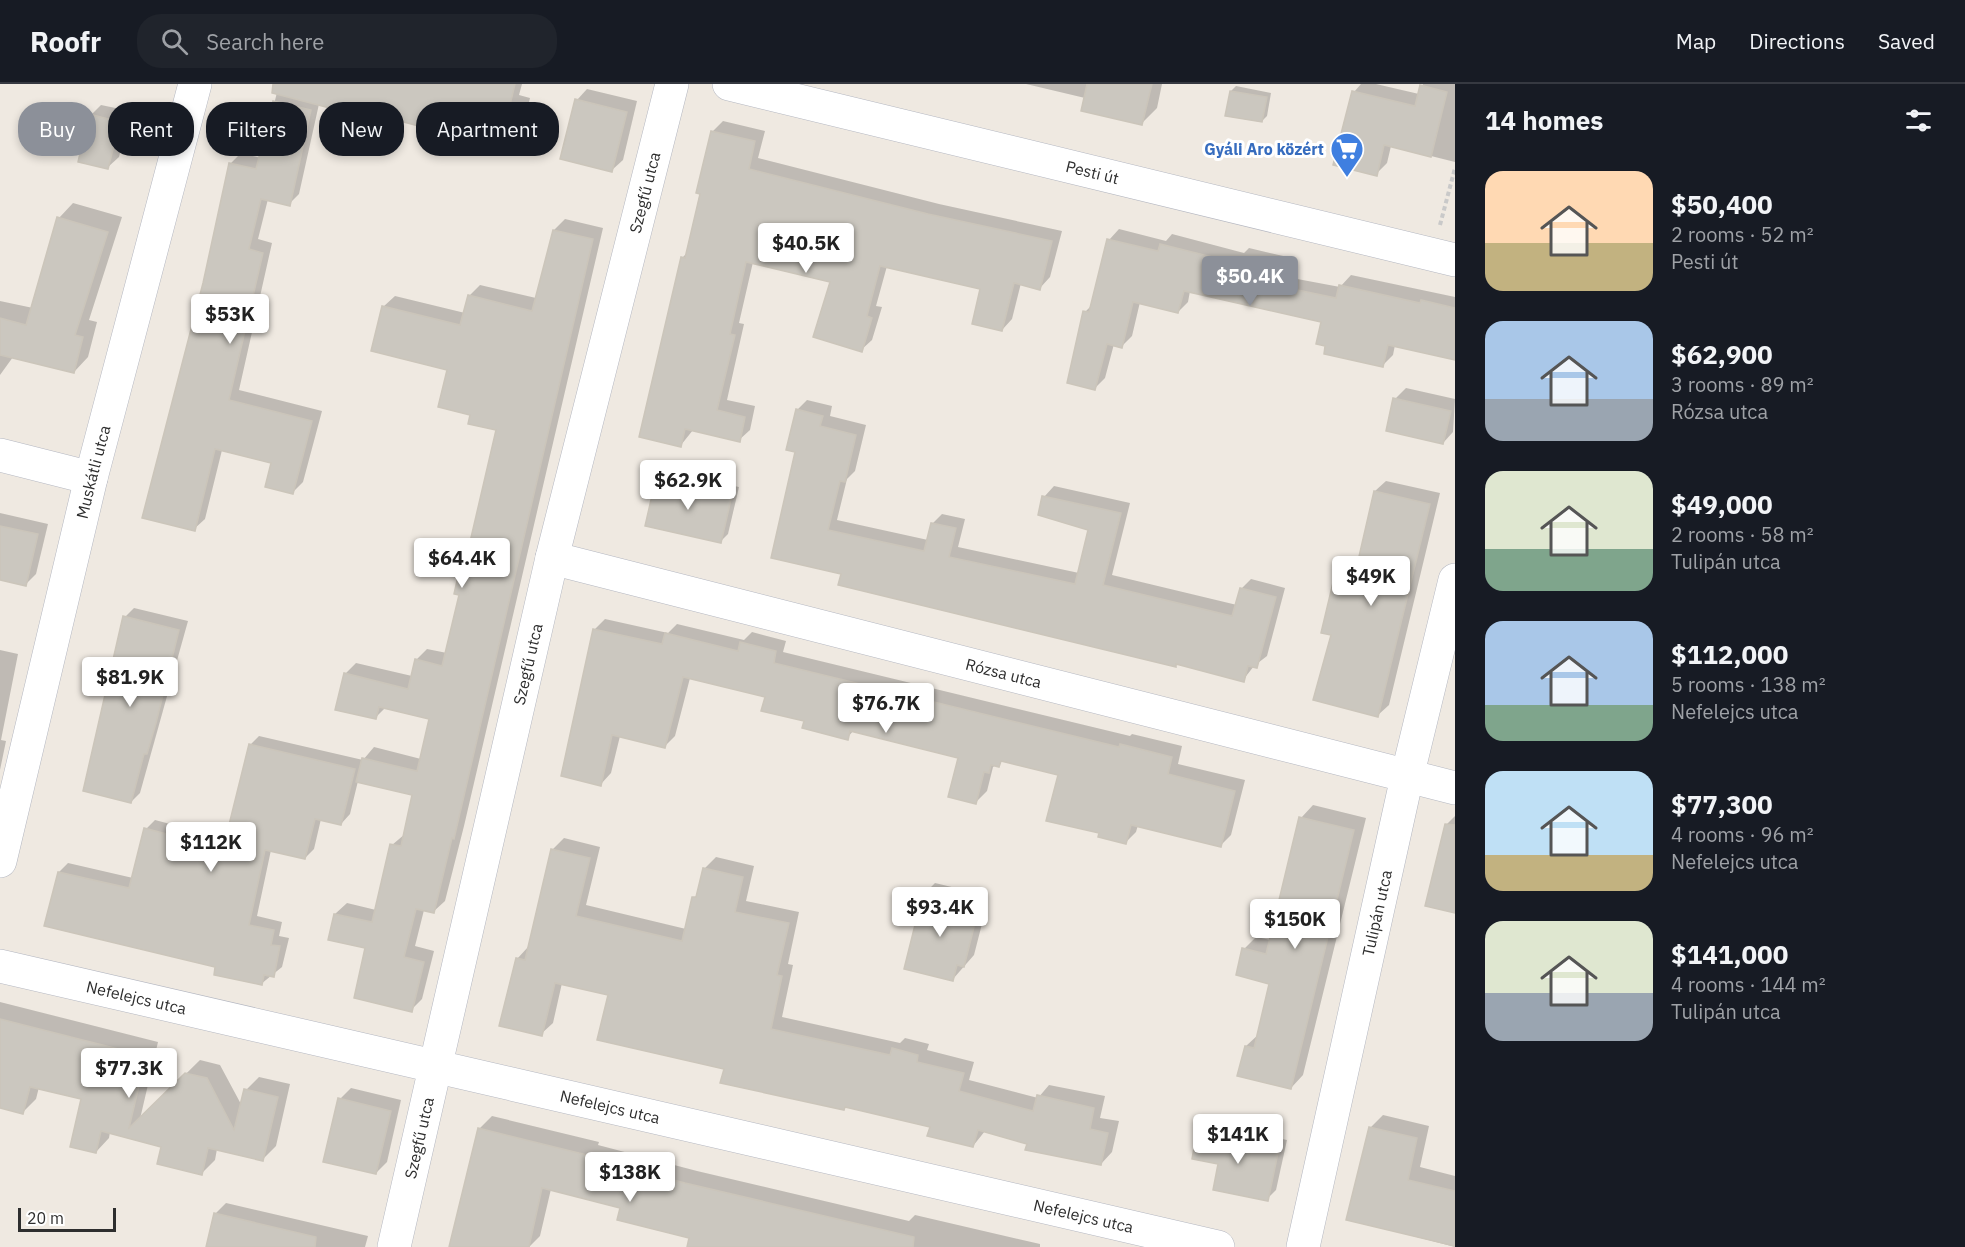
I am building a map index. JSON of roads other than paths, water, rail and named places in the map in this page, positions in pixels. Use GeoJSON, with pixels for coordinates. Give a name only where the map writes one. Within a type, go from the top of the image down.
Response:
{"type":"FeatureCollection","features":[{"type":"Feature","properties":{"kind":"street","name":"Muskátli utca"},"geometry":{"type":"LineString","coordinates":[[0,861],[91,478],[195,84]]}},
{"type":"Feature","properties":{"kind":"street","name":"Szegfű utca"},"geometry":{"type":"LineString","coordinates":[[394,1247],[552,558],[672,84]]}},
{"type":"Feature","properties":{"kind":"street","name":"Pesti út"},"geometry":{"type":"LineString","coordinates":[[729,84],[1444,257]]}},
{"type":"Feature","properties":{"kind":"street"},"geometry":{"type":"LineString","coordinates":[[0,455],[91,478]]}},
{"type":"Feature","properties":{"kind":"street","name":"Rózsa utca"},"geometry":{"type":"LineString","coordinates":[[552,558],[1455,788]]}},
{"type":"Feature","properties":{"kind":"street","name":"Tulipán utca"},"geometry":{"type":"LineString","coordinates":[[1304,1247],[1407,777],[1455,580]]}},
{"type":"Feature","properties":{"kind":"street","name":"Nefelejcs utca"},"geometry":{"type":"LineString","coordinates":[[0,966],[1218,1247]]}},
{"type":"Feature","properties":{"kind":"place","name":"Gyáli Aro közért"},"geometry":{"type":"Point","coordinates":[1347,178]}}]}
